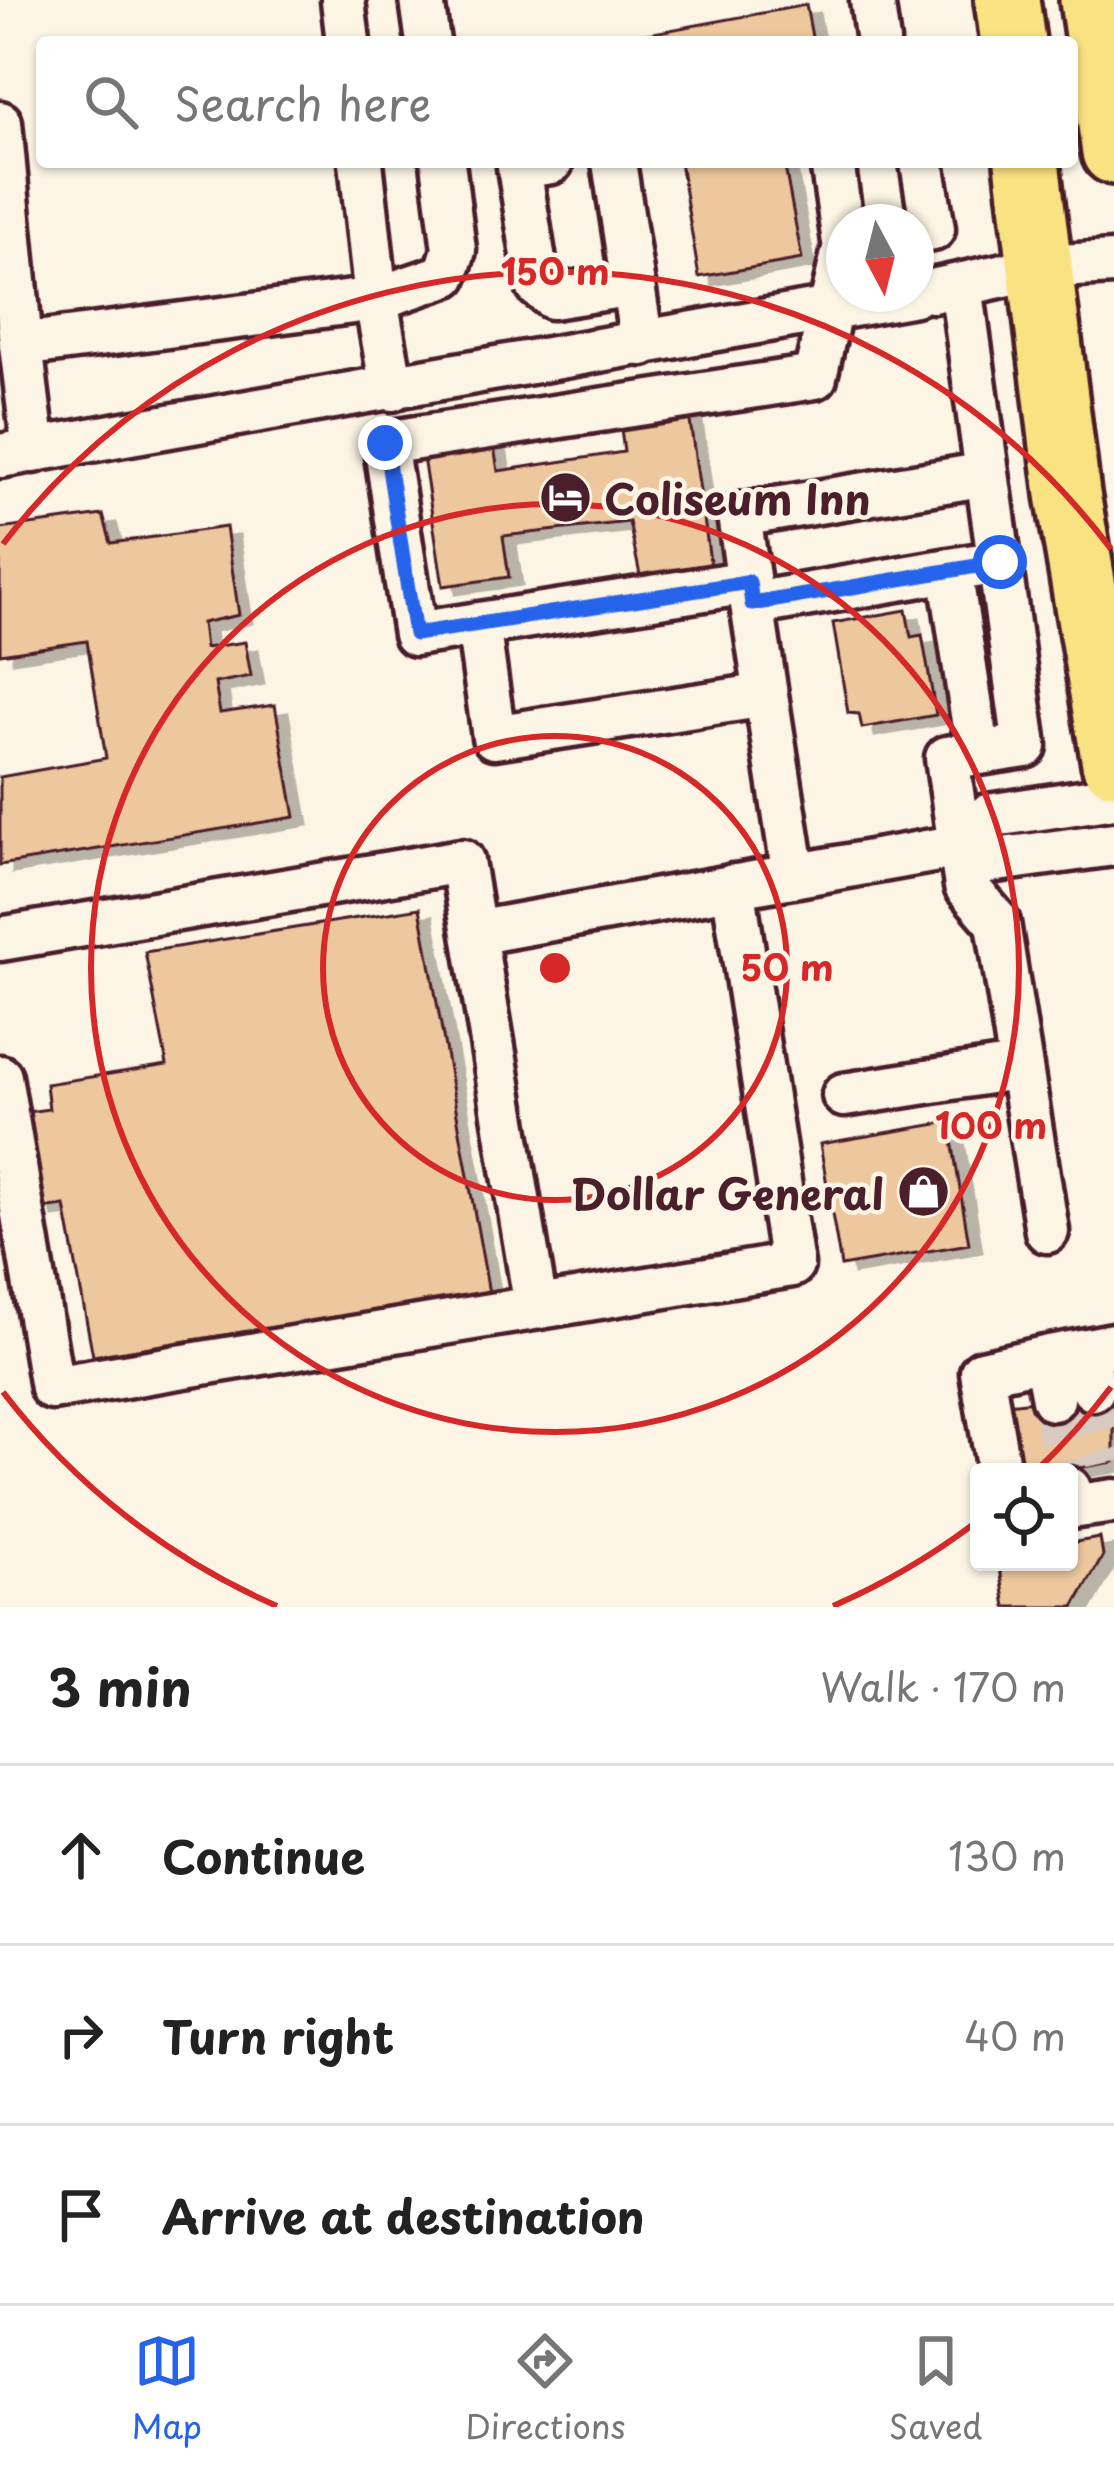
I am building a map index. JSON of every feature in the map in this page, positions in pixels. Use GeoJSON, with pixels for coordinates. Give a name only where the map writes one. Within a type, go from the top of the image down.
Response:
{"type":"FeatureCollection","features":[{"type":"Feature","properties":{"kind":"highway"},"geometry":{"type":"LineString","coordinates":[[1007,0],[1011,36]]}},
{"type":"Feature","properties":{"kind":"highway"},"geometry":{"type":"LineString","coordinates":[[1092,0],[1114,152]]}},
{"type":"Feature","properties":{"kind":"highway"},"geometry":{"type":"LineString","coordinates":[[1028,168],[1068,494],[1114,763]]}},
{"type":"Feature","properties":{"kind":"lane"},"geometry":{"type":"LineString","coordinates":[[343,0],[347,36]]}},
{"type":"Feature","properties":{"kind":"lane"},"geometry":{"type":"LineString","coordinates":[[422,0],[427,36]]}},
{"type":"Feature","properties":{"kind":"lane"},"geometry":{"type":"LineString","coordinates":[[872,0],[877,36]]}},
{"type":"Feature","properties":{"kind":"lane"},"geometry":{"type":"LineString","coordinates":[[0,123],[21,344],[17,453],[826,310]]}},
{"type":"Feature","properties":{"kind":"lane"},"geometry":{"type":"LineString","coordinates":[[362,168],[376,299],[392,389]]}},
{"type":"Feature","properties":{"kind":"lane"},"geometry":{"type":"LineString","coordinates":[[21,344],[376,299],[446,274],[454,250],[444,168]]}},
{"type":"Feature","properties":{"kind":"lane"},"geometry":{"type":"LineString","coordinates":[[519,168],[538,286],[552,296],[633,284]]}},
{"type":"Feature","properties":{"kind":"lane"},"geometry":{"type":"LineString","coordinates":[[615,168],[642,344]]}},
{"type":"Feature","properties":{"kind":"lane"},"geometry":{"type":"LineString","coordinates":[[833,168],[838,204]]}},
{"type":"Feature","properties":{"kind":"lane"},"geometry":{"type":"LineString","coordinates":[[923,168],[929,204]]}},
{"type":"Feature","properties":{"kind":"lane"},"geometry":{"type":"LineString","coordinates":[[934,291],[1040,267],[1114,263]]}},
{"type":"Feature","properties":{"kind":"lane"},"geometry":{"type":"LineString","coordinates":[[961,286],[1025,746],[947,758],[968,845],[966,886],[998,923],[1047,1231]]}},
{"type":"Feature","properties":{"kind":"lane"},"geometry":{"type":"LineString","coordinates":[[827,312],[815,377],[385,443],[415,634],[1000,562]]}},
{"type":"Feature","properties":{"kind":"lane"},"geometry":{"type":"LineString","coordinates":[[794,876],[739,515],[987,474]]}},
{"type":"Feature","properties":{"kind":"lane"},"geometry":{"type":"LineString","coordinates":[[950,570],[978,753]]}},
{"type":"Feature","properties":{"kind":"lane"},"geometry":{"type":"LineString","coordinates":[[478,624],[494,737],[766,695]]}},
{"type":"Feature","properties":{"kind":"lane"},"geometry":{"type":"LineString","coordinates":[[474,933],[968,845],[988,816],[1114,797]]}},
{"type":"Feature","properties":{"kind":"lane"},"geometry":{"type":"LineString","coordinates":[[968,845],[989,861],[1114,844]]}},
{"type":"Feature","properties":{"kind":"lane"},"geometry":{"type":"LineString","coordinates":[[0,939],[462,861],[536,1307]]}},
{"type":"Feature","properties":{"kind":"lane"},"geometry":{"type":"LineString","coordinates":[[0,1077],[52,1388],[792,1265],[734,886]]}},
{"type":"Feature","properties":{"kind":"lane"},"geometry":{"type":"LineString","coordinates":[[844,1095],[1021,1067]]}},
{"type":"Feature","properties":{"kind":"lane"},"geometry":{"type":"LineString","coordinates":[[997,1463],[982,1372],[1078,1368]]}},
{"type":"Feature","properties":{"kind":"building"},"geometry":{"type":"Polygon","coordinates":[[[806,5],[812,36],[637,36],[806,5]]]}},
{"type":"Feature","properties":{"kind":"building"},"geometry":{"type":"Polygon","coordinates":[[[681,168],[785,168],[802,259],[699,277],[681,168]]]}},
{"type":"Feature","properties":{"kind":"building","name":"Coliseum Inn"},"geometry":{"type":"Polygon","coordinates":[[[689,414],[711,568],[641,580],[629,522],[503,536],[509,577],[443,586],[422,451],[493,441],[498,471],[624,452],[620,422],[689,414]]]}},
{"type":"Feature","properties":{"kind":"building"},"geometry":{"type":"Polygon","coordinates":[[[103,515],[111,543],[226,527],[239,615],[202,623],[205,648],[245,642],[251,676],[215,683],[220,713],[275,705],[295,817],[0,865],[0,777],[106,758],[87,641],[0,654],[0,529],[103,515]]]}},
{"type":"Feature","properties":{"kind":"building"},"geometry":{"type":"Polygon","coordinates":[[[906,610],[911,637],[922,635],[936,715],[862,728],[859,714],[848,713],[833,623],[906,610]]]}},
{"type":"Feature","properties":{"kind":"building"},"geometry":{"type":"Polygon","coordinates":[[[420,908],[489,1293],[93,1356],[65,1206],[40,1209],[20,1113],[49,1109],[46,1084],[167,1065],[145,952],[420,908]]]}},
{"type":"Feature","properties":{"kind":"building"},"geometry":{"type":"Polygon","coordinates":[[[949,1122],[969,1244],[841,1266],[820,1144],[949,1122]]]}},
{"type":"Feature","properties":{"kind":"building"},"geometry":{"type":"Polygon","coordinates":[[[1114,1385],[1114,1462],[1078,1468],[1078,1463],[1007,1463],[997,1405],[1114,1385]]]}},
{"type":"Feature","properties":{"kind":"building"},"geometry":{"type":"Polygon","coordinates":[[[1100,1538],[1103,1556],[1074,1607],[1006,1607],[1000,1571],[1078,1571],[1078,1542],[1100,1538]]]}},
{"type":"Feature","properties":{"kind":"tunnel"},"geometry":{"type":"LineString","coordinates":[[1093,1389],[1107,1463]]}},
{"type":"Feature","properties":{"kind":"tunnel"},"geometry":{"type":"LineString","coordinates":[[1053,1399],[1065,1463]]}},
{"type":"Feature","properties":{"kind":"place","name":"Coliseum Inn"},"geometry":{"type":"Point","coordinates":[565,497]}},
{"type":"Feature","properties":{"kind":"place","name":"Dollar General"},"geometry":{"type":"Point","coordinates":[923,1192]}},
{"type":"Feature","properties":{"kind":"route"},"geometry":{"type":"LineString","coordinates":[[385,443],[415,634],[749,582],[752,604],[1000,562]]}}]}
